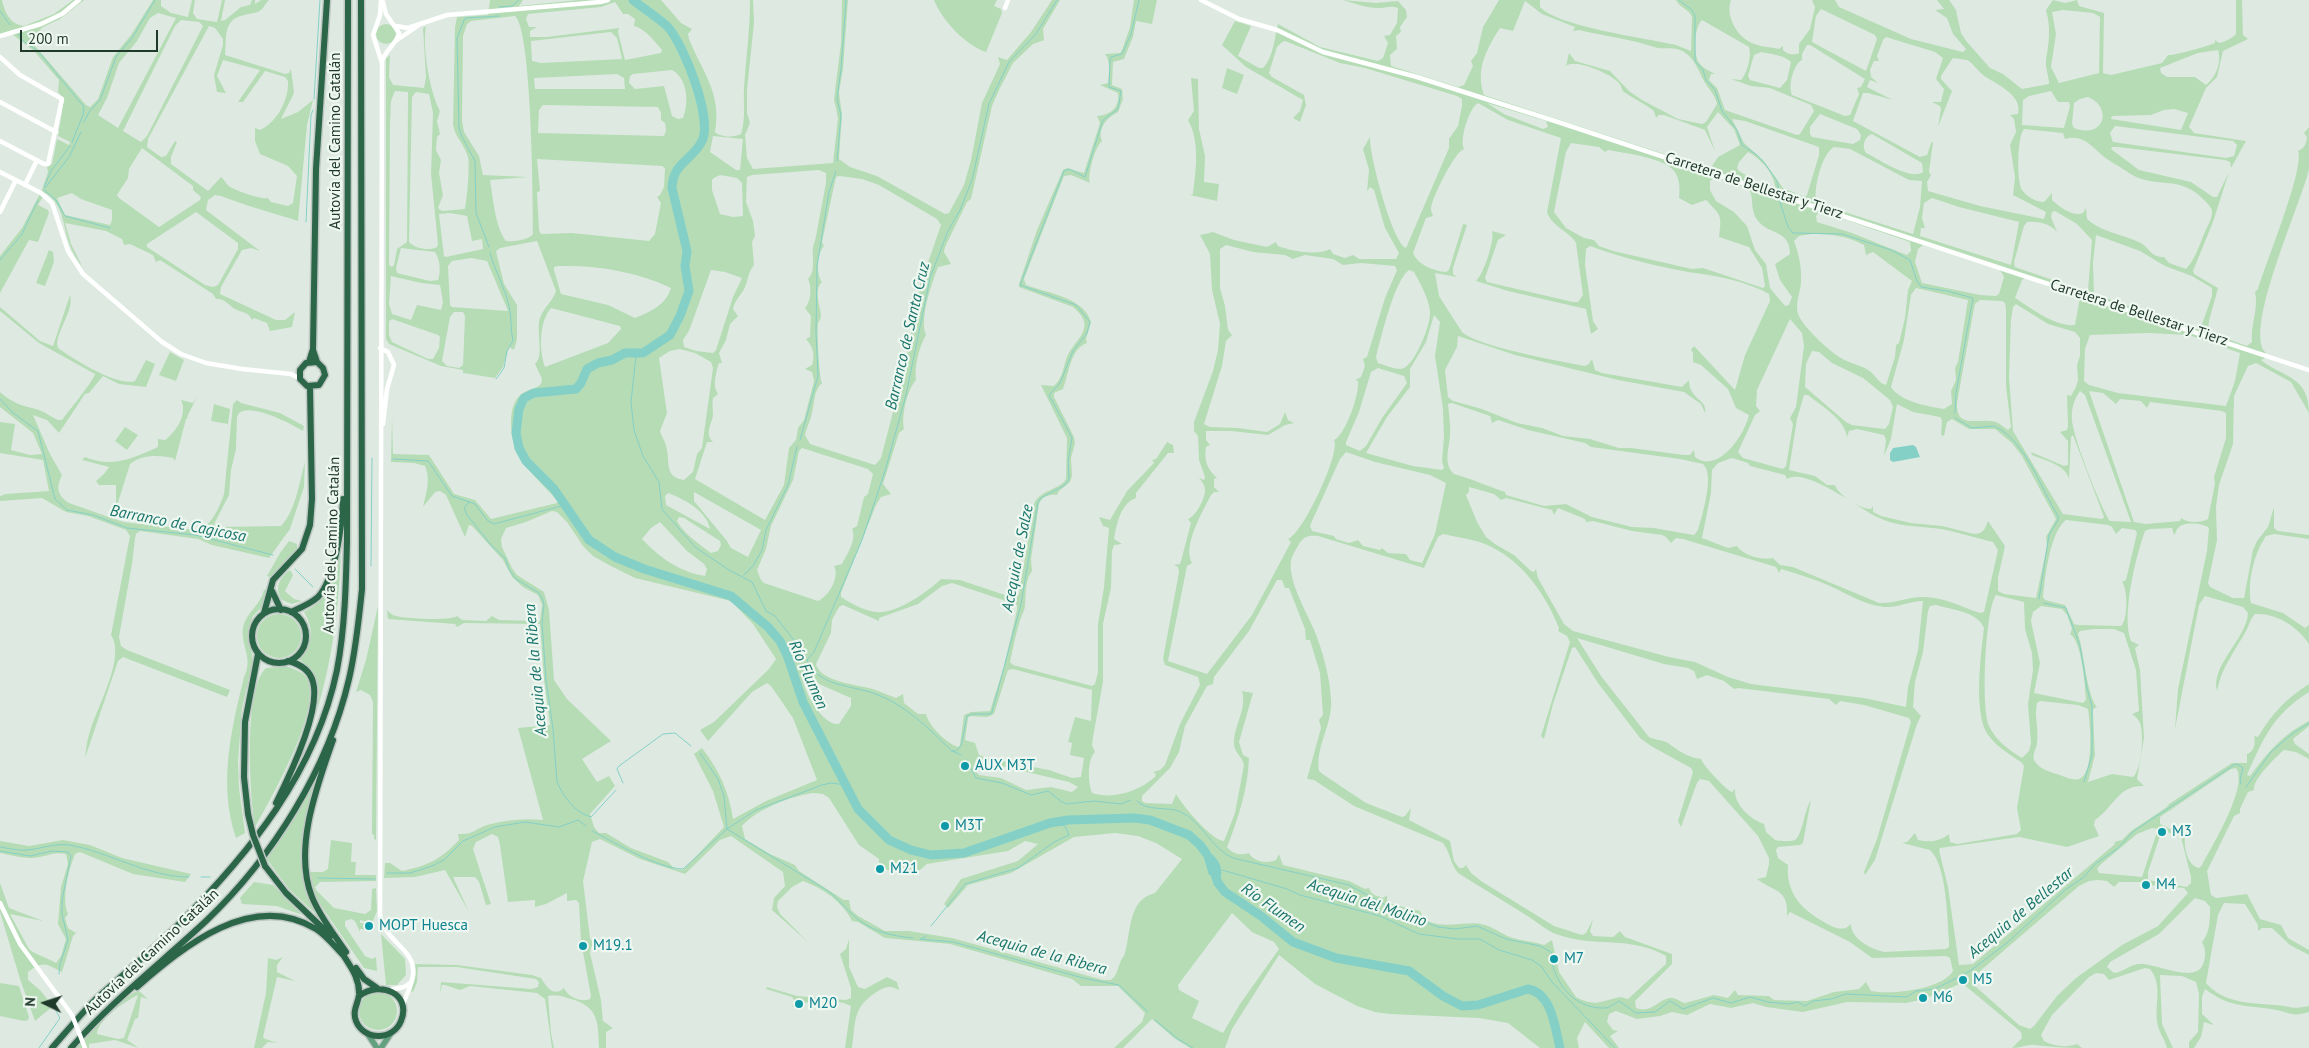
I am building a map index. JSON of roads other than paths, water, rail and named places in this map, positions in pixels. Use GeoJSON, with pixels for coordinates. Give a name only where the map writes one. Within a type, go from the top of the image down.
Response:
{"type":"FeatureCollection","features":[{"type":"Feature","properties":{"kind":"highway"},"geometry":{"type":"LineString","coordinates":[[313,387],[300,379],[300,370],[309,362],[313,349],[316,169],[327,0]]}},
{"type":"Feature","properties":{"kind":"highway","name":"Autovía del Camino Catalán"},"geometry":{"type":"LineString","coordinates":[[52,1048],[95,1001],[176,927],[251,845],[274,813],[308,754],[324,715],[336,671],[345,607],[348,375],[348,0]]}},
{"type":"Feature","properties":{"kind":"highway","name":"Autovía del Camino Catalán"},"geometry":{"type":"LineString","coordinates":[[72,1048],[115,1001],[207,920],[270,847],[298,803],[317,766],[336,723],[349,681],[362,589],[361,0]]}},
{"type":"Feature","properties":{"kind":"highway"},"geometry":{"type":"LineString","coordinates":[[313,349],[317,362],[323,368],[325,375],[322,383],[313,387]]}},
{"type":"Feature","properties":{"kind":"highway"},"geometry":{"type":"LineString","coordinates":[[309,362],[317,362]]}},
{"type":"Feature","properties":{"kind":"highway"},"geometry":{"type":"LineString","coordinates":[[291,612],[312,602],[320,595],[330,572],[336,549],[342,515],[348,375]]}},
{"type":"Feature","properties":{"kind":"highway"},"geometry":{"type":"LineString","coordinates":[[251,845],[274,807],[289,777],[309,722],[313,702],[313,682],[310,675],[299,665],[288,661],[275,663],[268,661],[258,654],[254,647],[252,632],[254,625],[264,614],[275,576],[302,549],[310,525],[313,387]]}},
{"type":"Feature","properties":{"kind":"highway"},"geometry":{"type":"LineString","coordinates":[[272,590],[281,610]]}},
{"type":"Feature","properties":{"kind":"highway"},"geometry":{"type":"LineString","coordinates":[[264,614],[281,610],[291,612],[302,623],[305,636],[300,651],[288,661]]}},
{"type":"Feature","properties":{"kind":"highway"},"geometry":{"type":"LineString","coordinates":[[258,654],[245,722],[244,778],[252,835],[266,866],[291,899],[329,933],[345,954]]}},
{"type":"Feature","properties":{"kind":"highway"},"geometry":{"type":"LineString","coordinates":[[256,669],[268,661]]}},
{"type":"Feature","properties":{"kind":"highway"},"geometry":{"type":"LineString","coordinates":[[349,681],[337,728],[312,804],[306,861],[307,880],[322,918],[361,981],[377,988],[390,990],[396,995],[402,1006],[401,1020],[393,1031],[383,1036],[367,1033],[358,1025],[355,1006],[359,996],[361,981]]}},
{"type":"Feature","properties":{"kind":"highway"},"geometry":{"type":"LineString","coordinates":[[72,1048],[116,1004],[169,960],[206,935],[231,923],[258,916],[295,920],[316,929],[345,954]]}},
{"type":"Feature","properties":{"kind":"highway"},"geometry":{"type":"LineString","coordinates":[[359,996],[377,988]]}},
{"type":"Feature","properties":{"kind":"main road"},"geometry":{"type":"LineString","coordinates":[[381,1048],[393,1031]]}},
{"type":"Feature","properties":{"kind":"main road"},"geometry":{"type":"LineString","coordinates":[[367,1033],[377,1048]]}},
{"type":"Feature","properties":{"kind":"street"},"geometry":{"type":"LineString","coordinates":[[0,36],[55,18],[79,0]]}},
{"type":"Feature","properties":{"kind":"street"},"geometry":{"type":"LineString","coordinates":[[382,0],[377,24],[373,31],[382,63],[380,916],[387,934],[409,956],[412,965],[412,980],[402,1006]]}},
{"type":"Feature","properties":{"kind":"street"},"geometry":{"type":"LineString","coordinates":[[382,0],[385,10],[399,33],[397,40]]}},
{"type":"Feature","properties":{"kind":"street"},"geometry":{"type":"LineString","coordinates":[[377,24],[386,21],[408,28],[447,15],[608,0]]}},
{"type":"Feature","properties":{"kind":"street"},"geometry":{"type":"LineString","coordinates":[[1005,8],[1008,0]]}},
{"type":"Feature","properties":{"kind":"street","name":"Carretera de Bellestar y Tierz"},"geometry":{"type":"LineString","coordinates":[[1201,0],[1239,19],[1277,30],[1322,52],[1417,77],[1555,121],[2309,370]]}},
{"type":"Feature","properties":{"kind":"street"},"geometry":{"type":"LineString","coordinates":[[382,63],[390,46],[421,23]]}},
{"type":"Feature","properties":{"kind":"street"},"geometry":{"type":"LineString","coordinates":[[376,42],[381,46],[390,46]]}},
{"type":"Feature","properties":{"kind":"street"},"geometry":{"type":"LineString","coordinates":[[0,56],[20,75],[62,99],[50,163],[44,164],[0,141]]}},
{"type":"Feature","properties":{"kind":"street"},"geometry":{"type":"LineString","coordinates":[[0,102],[56,132]]}},
{"type":"Feature","properties":{"kind":"street"},"geometry":{"type":"LineString","coordinates":[[25,185],[37,160]]}},
{"type":"Feature","properties":{"kind":"street"},"geometry":{"type":"LineString","coordinates":[[0,172],[41,193],[55,208],[72,259],[95,286],[152,334],[176,351],[206,363],[291,374],[300,379]]}},
{"type":"Feature","properties":{"kind":"street"},"geometry":{"type":"LineString","coordinates":[[0,212],[16,180]]}},
{"type":"Feature","properties":{"kind":"street"},"geometry":{"type":"LineString","coordinates":[[380,348],[391,356],[394,365],[387,389],[381,435]]}},
{"type":"Feature","properties":{"kind":"street"},"geometry":{"type":"LineString","coordinates":[[291,374],[300,370]]}},
{"type":"Feature","properties":{"kind":"street"},"geometry":{"type":"LineString","coordinates":[[0,903],[20,944],[72,1016],[85,1048]]}},
{"type":"Feature","properties":{"kind":"street"},"geometry":{"type":"LineString","coordinates":[[390,990],[404,987],[412,980]]}},
{"type":"Feature","properties":{"kind":"water"},"geometry":{"type":"Polygon","coordinates":[[[1913,445],[1916,447],[1920,457],[1893,462],[1890,460],[1890,453],[1893,448],[1913,445]]]}},
{"type":"Feature","properties":{"kind":"water"},"geometry":{"type":"Polygon","coordinates":[[[1200,845],[1218,862],[1221,876],[1209,875],[1200,845]]]}},
{"type":"Feature","properties":{"kind":"waterway"},"geometry":{"type":"LineString","coordinates":[[84,122],[89,112],[100,100],[116,57],[132,38],[155,0]]}},
{"type":"Feature","properties":{"kind":"waterway"},"geometry":{"type":"LineString","coordinates":[[314,99],[320,0]]}},
{"type":"Feature","properties":{"kind":"waterway","name":"Acequia de la Ribera"},"geometry":{"type":"LineString","coordinates":[[499,7],[512,6],[519,0]]}},
{"type":"Feature","properties":{"kind":"waterway","name":"Río Flumen"},"geometry":{"type":"LineString","coordinates":[[633,0],[659,19],[674,35],[695,82],[704,116],[702,141],[698,148],[679,167],[673,179],[672,188],[687,251],[685,266],[689,291],[680,316],[670,335],[643,353],[625,353],[612,360],[598,363],[587,369],[576,389],[534,393],[524,398],[519,409],[516,433],[519,448],[526,461],[554,489],[589,540],[615,557],[644,569],[731,596],[768,627],[780,641],[787,655],[803,702],[858,809],[889,840],[911,850],[931,855],[964,853],[1050,823],[1068,820],[1134,818],[1150,820],[1189,835],[1206,853]]}},
{"type":"Feature","properties":{"kind":"waterway"},"geometry":{"type":"LineString","coordinates":[[837,161],[841,115],[837,99],[846,0]]}},
{"type":"Feature","properties":{"kind":"waterway","name":"Barranco de Santa Cruz"},"geometry":{"type":"LineString","coordinates":[[961,755],[952,751],[917,718],[898,705],[876,694],[827,680],[812,669],[807,660],[814,652],[862,540],[885,471],[906,395],[930,278],[948,231],[960,210],[972,180],[989,104],[1009,62],[1036,34],[1057,0]]}},
{"type":"Feature","properties":{"kind":"waterway","name":"Acequia de Salze"},"geometry":{"type":"LineString","coordinates":[[952,751],[956,751],[961,746],[967,716],[991,714],[992,712],[1021,604],[1038,502],[1041,498],[1065,485],[1069,479],[1068,461],[1072,438],[1049,395],[1060,383],[1073,351],[1087,333],[1090,322],[1076,305],[1020,285],[1064,171],[1069,169],[1085,177],[1103,120],[1118,109],[1121,91],[1109,87],[1110,60],[1111,57],[1122,54],[1131,34],[1139,0]]}},
{"type":"Feature","properties":{"kind":"waterway"},"geometry":{"type":"LineString","coordinates":[[1679,0],[1692,10],[1695,16],[1695,61],[1703,70],[1706,80],[1715,90],[1722,111],[1737,130],[1742,145],[1757,155],[1766,165],[1777,181],[1779,190]]}},
{"type":"Feature","properties":{"kind":"waterway"},"geometry":{"type":"LineString","coordinates":[[0,11],[10,25]]}},
{"type":"Feature","properties":{"kind":"waterway","name":"Acequia de la Ribera"},"geometry":{"type":"LineString","coordinates":[[489,247],[476,213],[475,161],[459,128],[457,38],[465,18],[500,16]]}},
{"type":"Feature","properties":{"kind":"waterway"},"geometry":{"type":"LineString","coordinates":[[18,34],[23,41],[38,51],[84,107],[83,115],[72,142]]}},
{"type":"Feature","properties":{"kind":"waterway"},"geometry":{"type":"LineString","coordinates":[[306,222],[311,115],[313,110]]}},
{"type":"Feature","properties":{"kind":"waterway"},"geometry":{"type":"LineString","coordinates":[[45,188],[69,157],[81,132]]}},
{"type":"Feature","properties":{"kind":"waterway"},"geometry":{"type":"LineString","coordinates":[[44,187],[51,171],[70,146]]}},
{"type":"Feature","properties":{"kind":"waterway"},"geometry":{"type":"LineString","coordinates":[[800,440],[818,376],[816,332],[817,266],[829,192],[836,171]]}},
{"type":"Feature","properties":{"kind":"waterway"},"geometry":{"type":"LineString","coordinates":[[44,190],[56,200],[65,216],[110,228]]}},
{"type":"Feature","properties":{"kind":"waterway"},"geometry":{"type":"LineString","coordinates":[[1779,199],[1788,227],[1793,233],[1842,234],[1891,250],[1910,260],[1921,287],[1973,298],[1956,393],[1955,413]]}},
{"type":"Feature","properties":{"kind":"waterway"},"geometry":{"type":"LineString","coordinates":[[0,260],[22,234],[38,200]]}},
{"type":"Feature","properties":{"kind":"waterway","name":"Acequia de la Ribera"},"geometry":{"type":"LineString","coordinates":[[490,253],[509,306],[513,341],[507,351],[504,368],[496,379]]}},
{"type":"Feature","properties":{"kind":"waterway","name":"Acequia de Bellestar"},"geometry":{"type":"LineString","coordinates":[[636,356],[631,402],[634,430],[643,456],[659,482],[662,509],[695,547],[729,570],[752,582],[766,611],[775,616],[804,653]]}},
{"type":"Feature","properties":{"kind":"waterway","name":"Barranco de Cagicosa"},"geometry":{"type":"LineString","coordinates":[[0,399],[13,413],[38,431],[55,499],[67,510],[93,515],[127,528],[195,535],[273,555]]}},
{"type":"Feature","properties":{"kind":"waterway"},"geometry":{"type":"LineString","coordinates":[[1955,418],[1972,428],[1994,426],[2015,442],[2024,453],[2058,516],[2058,520],[2049,535],[2039,599]]}},
{"type":"Feature","properties":{"kind":"waterway"},"geometry":{"type":"LineString","coordinates":[[744,575],[753,566],[762,550],[766,530],[788,485],[797,447]]}},
{"type":"Feature","properties":{"kind":"waterway","name":"Barranco de Cagicosa"},"geometry":{"type":"LineString","coordinates":[[371,566],[372,458]]}},
{"type":"Feature","properties":{"kind":"waterway","name":"Barranco de Cagicosa"},"geometry":{"type":"LineString","coordinates":[[393,459],[428,461],[452,496],[475,504],[487,520],[494,524],[565,505]]}},
{"type":"Feature","properties":{"kind":"waterway","name":"Acequia de la Ribera"},"geometry":{"type":"LineString","coordinates":[[469,502],[464,508],[467,515],[492,546],[505,558],[509,569],[516,579],[539,593],[544,604],[542,623],[546,680],[553,729],[557,782],[566,798],[575,808],[591,817],[616,790]]}},
{"type":"Feature","properties":{"kind":"waterway","name":"Barranco de Cagicosa"},"geometry":{"type":"LineString","coordinates":[[295,569],[313,587]]}},
{"type":"Feature","properties":{"kind":"waterway"},"geometry":{"type":"LineString","coordinates":[[2044,603],[2066,608],[2080,646],[2092,706],[2092,755],[2084,782]]}},
{"type":"Feature","properties":{"kind":"waterway","name":"Acequia de Bellestar"},"geometry":{"type":"LineString","coordinates":[[2246,787],[2271,752],[2292,734],[2309,723]]}},
{"type":"Feature","properties":{"kind":"waterway","name":"Acequia de la Ribera"},"geometry":{"type":"LineString","coordinates":[[623,783],[617,769],[619,766],[663,734],[675,733],[691,746]]}},
{"type":"Feature","properties":{"kind":"waterway","name":"Acequia de la Ribera"},"geometry":{"type":"LineString","coordinates":[[700,753],[718,779],[724,796],[727,829],[828,891],[866,925],[889,934],[913,938]]}},
{"type":"Feature","properties":{"kind":"waterway","name":"Acequia de Bellestar"},"geometry":{"type":"LineString","coordinates":[[967,760],[976,778],[1002,783],[1031,795],[1048,791],[1067,804],[1094,801],[1121,804],[1131,800]]}},
{"type":"Feature","properties":{"kind":"waterway","name":"Acequia de Bellestar"},"geometry":{"type":"LineString","coordinates":[[1137,801],[1146,807],[1176,810],[1189,816],[1225,854],[1233,858],[1349,885],[1391,908],[1410,912],[1417,919],[1438,927],[1455,929],[1477,926],[1506,939],[1540,946],[1551,952],[1553,967],[1561,984],[1566,991],[1580,1002],[1587,1006],[1607,1008],[1619,1001],[1636,1013],[1655,1012],[1670,1001],[1683,1009],[1713,998],[1731,1003],[1750,997],[1768,1002],[1789,1004],[1798,1002],[1805,1006],[1813,1001],[1831,999],[1846,994],[1907,997],[1916,991],[1935,989],[1970,971],[2008,942],[2065,890],[2084,877],[2095,864],[2117,849],[2134,831],[2237,764],[2243,768],[2240,779],[2241,784]]}},
{"type":"Feature","properties":{"kind":"waterway"},"geometry":{"type":"LineString","coordinates":[[592,831],[649,860],[672,868],[683,869],[727,829],[756,810],[822,785],[831,783],[846,785]]}},
{"type":"Feature","properties":{"kind":"waterway"},"geometry":{"type":"LineString","coordinates":[[387,873],[410,873],[432,866],[444,860],[463,841],[495,827],[525,822],[559,827],[578,820],[586,826]]}},
{"type":"Feature","properties":{"kind":"waterway"},"geometry":{"type":"LineString","coordinates":[[931,926],[965,884],[1018,868],[1054,842],[1069,835],[1065,826],[1050,823]]}},
{"type":"Feature","properties":{"kind":"waterway"},"geometry":{"type":"LineString","coordinates":[[0,847],[24,850],[69,845],[84,848],[143,869],[173,876],[189,877]]}},
{"type":"Feature","properties":{"kind":"waterway"},"geometry":{"type":"LineString","coordinates":[[0,851],[30,856],[52,851],[68,852],[71,856],[62,900],[62,914],[68,940],[60,964],[59,974]]}},
{"type":"Feature","properties":{"kind":"waterway","name":"Río Flumen"},"geometry":{"type":"LineString","coordinates":[[1212,865],[1218,883],[1225,892],[1261,916],[1293,942],[1336,958],[1409,971],[1443,996],[1462,1006],[1478,1005],[1528,989],[1536,992],[1542,997],[1551,1012],[1560,1048]]}},
{"type":"Feature","properties":{"kind":"waterway","name":"Acequia del Molino"},"geometry":{"type":"LineString","coordinates":[[1222,870],[1287,889],[1300,895],[1380,916],[1419,934],[1458,939],[1480,939],[1499,950],[1532,960],[1541,966],[1552,982],[1615,1048]]}},
{"type":"Feature","properties":{"kind":"waterway"},"geometry":{"type":"LineString","coordinates":[[201,877],[210,877]]}},
{"type":"Feature","properties":{"kind":"waterway"},"geometry":{"type":"LineString","coordinates":[[318,878],[375,879]]}},
{"type":"Feature","properties":{"kind":"waterway","name":"Acequia de la Ribera"},"geometry":{"type":"LineString","coordinates":[[921,939],[926,936]]}},
{"type":"Feature","properties":{"kind":"waterway","name":"Acequia de la Ribera"},"geometry":{"type":"LineString","coordinates":[[920,939],[953,942],[1083,978],[1119,985],[1148,1012]]}},
{"type":"Feature","properties":{"kind":"waterway"},"geometry":{"type":"LineString","coordinates":[[39,1048],[60,1018],[56,1011]]}},
{"type":"Feature","properties":{"kind":"waterway","name":"Acequia de la Ribera"},"geometry":{"type":"LineString","coordinates":[[1155,1020],[1178,1039],[1193,1048]]}},
{"type":"Feature","properties":{"kind":"place","name":"AUX M3T"},"geometry":{"type":"Point","coordinates":[965,766]}},
{"type":"Feature","properties":{"kind":"place","name":"M3T"},"geometry":{"type":"Point","coordinates":[945,826]}},
{"type":"Feature","properties":{"kind":"place","name":"M3"},"geometry":{"type":"Point","coordinates":[2162,832]}},
{"type":"Feature","properties":{"kind":"place","name":"M21"},"geometry":{"type":"Point","coordinates":[880,869]}},
{"type":"Feature","properties":{"kind":"place","name":"M4"},"geometry":{"type":"Point","coordinates":[2146,885]}},
{"type":"Feature","properties":{"kind":"place","name":"MOPT Huesca"},"geometry":{"type":"Point","coordinates":[369,926]}},
{"type":"Feature","properties":{"kind":"place","name":"M19.1"},"geometry":{"type":"Point","coordinates":[583,946]}},
{"type":"Feature","properties":{"kind":"place","name":"M7"},"geometry":{"type":"Point","coordinates":[1554,959]}},
{"type":"Feature","properties":{"kind":"place","name":"M5"},"geometry":{"type":"Point","coordinates":[1963,980]}},
{"type":"Feature","properties":{"kind":"place","name":"M6"},"geometry":{"type":"Point","coordinates":[1923,998]}},
{"type":"Feature","properties":{"kind":"place","name":"M20"},"geometry":{"type":"Point","coordinates":[799,1004]}}]}
